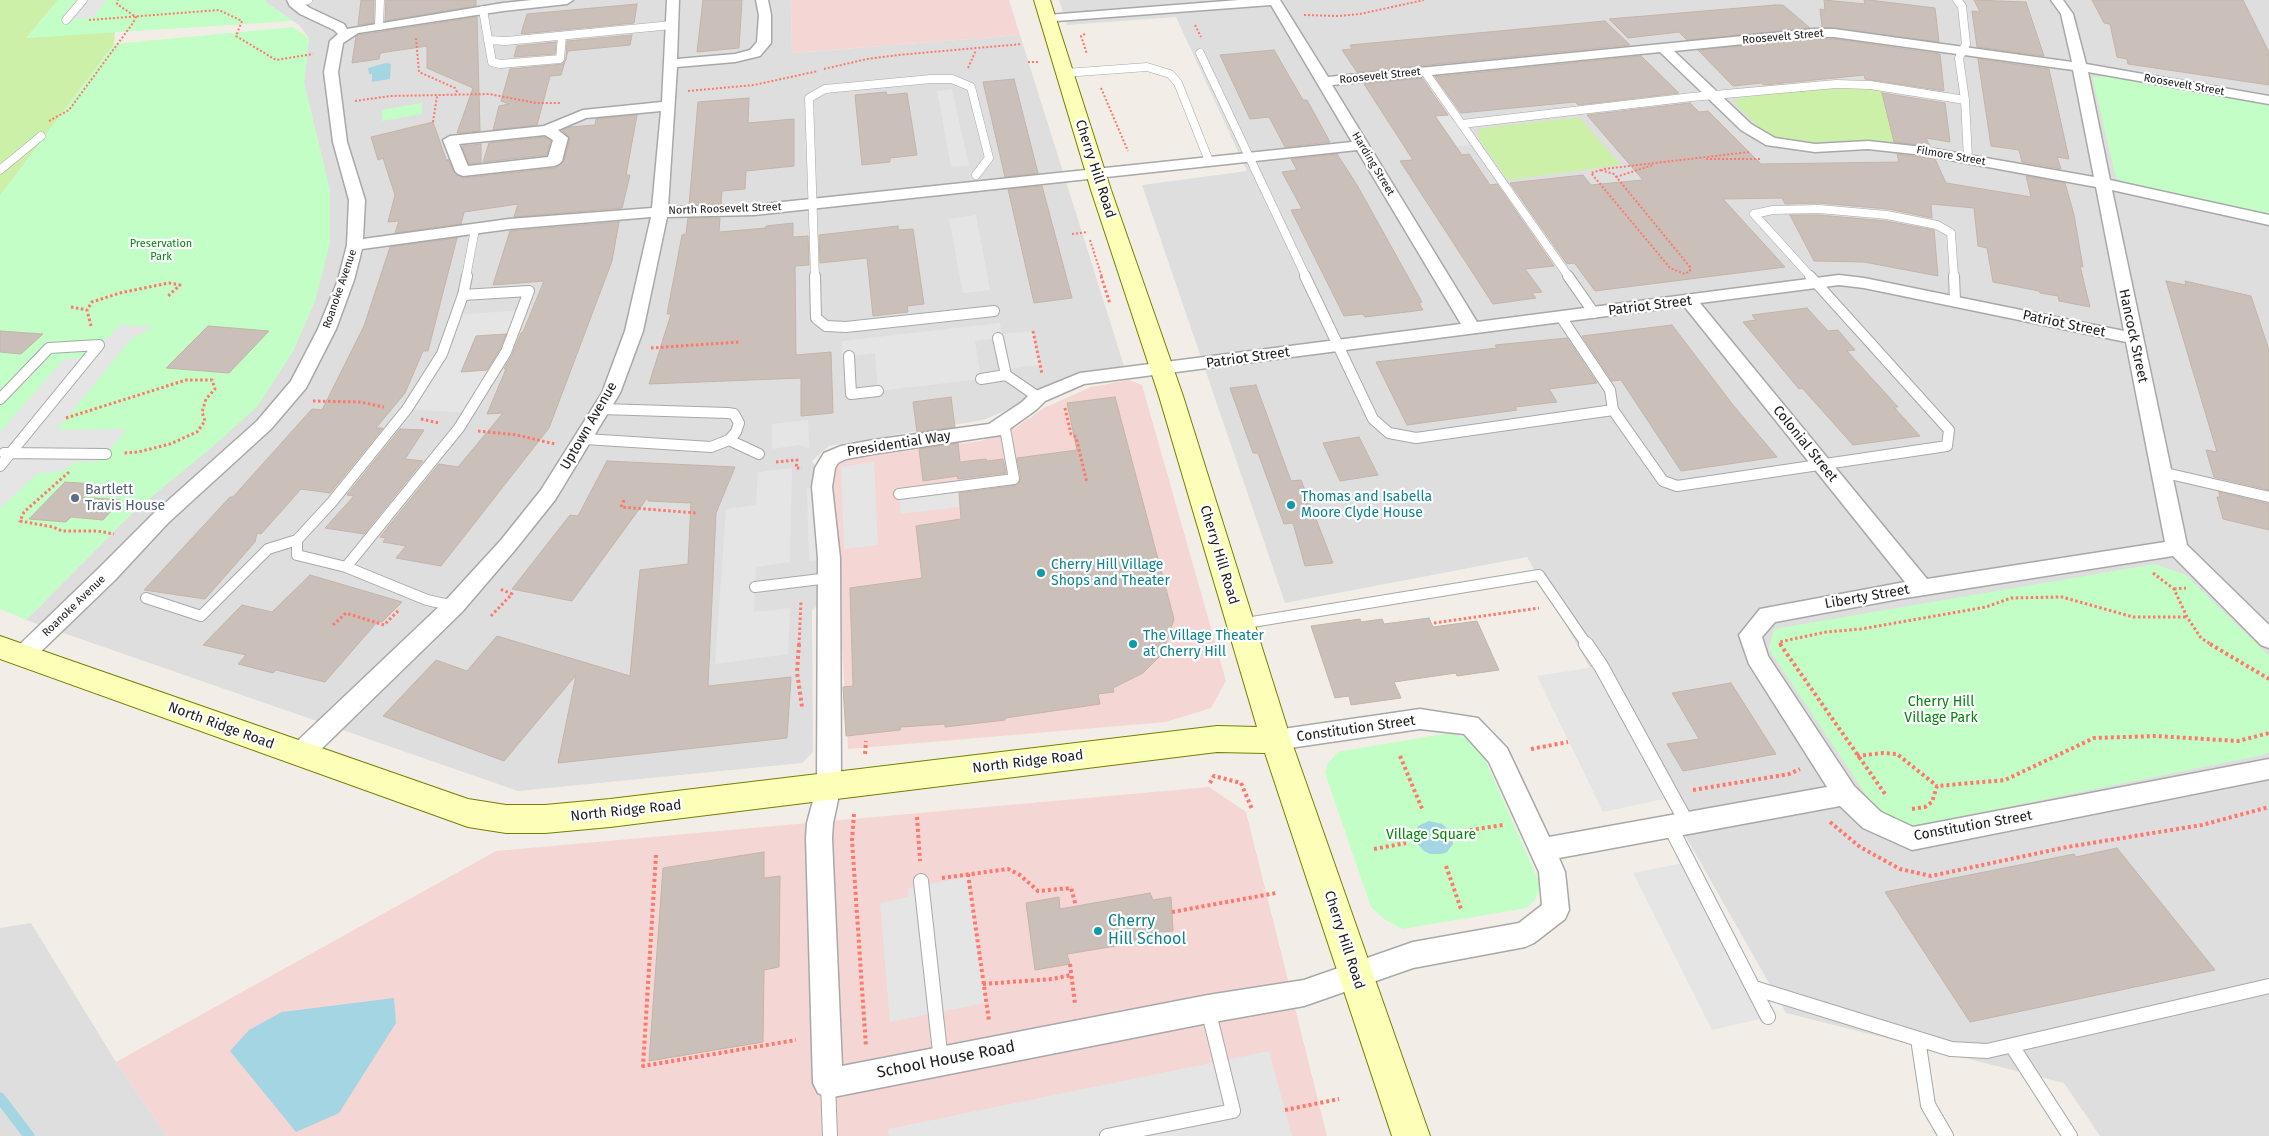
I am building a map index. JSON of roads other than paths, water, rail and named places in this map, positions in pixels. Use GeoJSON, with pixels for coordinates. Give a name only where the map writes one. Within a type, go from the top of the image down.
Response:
{"type":"FeatureCollection","features":[{"type":"Feature","properties":{"kind":"main road","name":"Cherry Hill Road"},"geometry":{"type":"LineString","coordinates":[[1042,0],[1096,173],[1162,369],[1276,740],[1410,1136]]}},
{"type":"Feature","properties":{"kind":"main road","name":"North Ridge Road"},"geometry":{"type":"LineString","coordinates":[[12,651],[468,813],[506,819],[545,819],[610,813],[1217,739],[1276,740]]}},
{"type":"Feature","properties":{"kind":"street"},"geometry":{"type":"LineString","coordinates":[[294,2],[305,11],[339,27],[346,35],[354,30],[379,26],[483,10],[568,0]]}},
{"type":"Feature","properties":{"kind":"street","name":"Uptown Avenue"},"geometry":{"type":"LineString","coordinates":[[300,754],[454,606],[508,545],[548,495],[585,439],[611,393],[634,331],[660,212],[673,0]]}},
{"type":"Feature","properties":{"kind":"street"},"geometry":{"type":"LineString","coordinates":[[670,64],[735,58],[755,53],[764,43],[765,15],[762,0]]}},
{"type":"Feature","properties":{"kind":"street","name":"Hancock Street"},"geometry":{"type":"LineString","coordinates":[[2057,0],[2067,14],[2080,67],[2177,548]]}},
{"type":"Feature","properties":{"kind":"street"},"geometry":{"type":"LineString","coordinates":[[1048,19],[1153,5],[1274,1]]}},
{"type":"Feature","properties":{"kind":"street","name":"Harding Street"},"geometry":{"type":"LineString","coordinates":[[1274,1],[1472,328]]}},
{"type":"Feature","properties":{"kind":"street","name":"Roosevelt Street"},"geometry":{"type":"LineString","coordinates":[[1324,82],[1664,49],[1814,32],[1834,33],[2080,67],[2269,100]]}},
{"type":"Feature","properties":{"kind":"street","name":"Roanoke Avenue"},"geometry":{"type":"LineString","coordinates":[[12,651],[107,574],[161,518],[264,426],[299,384],[327,329],[346,280],[355,245],[356,200],[340,142],[330,72],[337,42],[346,35]]}},
{"type":"Feature","properties":{"kind":"street","name":"Filmore Street"},"geometry":{"type":"LineString","coordinates":[[1664,49],[1746,127],[1771,142],[1815,148],[1887,146],[2102,183],[2269,220]]}},
{"type":"Feature","properties":{"kind":"street"},"geometry":{"type":"LineString","coordinates":[[547,130],[561,138],[554,161],[463,171],[450,140],[547,130],[583,114],[668,106]]}},
{"type":"Feature","properties":{"kind":"street"},"geometry":{"type":"LineString","coordinates":[[1096,173],[1361,145]]}},
{"type":"Feature","properties":{"kind":"street","name":"North Roosevelt Street"},"geometry":{"type":"LineString","coordinates":[[355,245],[509,224],[660,212],[754,210],[1096,173]]}},
{"type":"Feature","properties":{"kind":"street","name":"Patriot Street"},"geometry":{"type":"LineString","coordinates":[[1162,369],[1839,280],[1864,282],[2134,338]]}},
{"type":"Feature","properties":{"kind":"street","name":"Colonial Street"},"geometry":{"type":"LineString","coordinates":[[1689,301],[1922,588]]}},
{"type":"Feature","properties":{"kind":"street","name":"Presidential Way"},"geometry":{"type":"LineString","coordinates":[[829,786],[829,578],[822,487],[825,468],[831,458],[841,453],[873,447],[994,430],[1029,406],[1041,390],[1080,379],[1162,369]]}},
{"type":"Feature","properties":{"kind":"street"},"geometry":{"type":"LineString","coordinates":[[2177,548],[2269,639]]}},
{"type":"Feature","properties":{"kind":"street","name":"Liberty Street"},"geometry":{"type":"LineString","coordinates":[[1845,794],[1756,658],[1750,635],[1768,615],[1922,588],[2177,548]]}},
{"type":"Feature","properties":{"kind":"street","name":"Constitution Street"},"geometry":{"type":"LineString","coordinates":[[1276,740],[1420,719],[1470,725],[1498,755],[1552,872],[1556,910],[1525,934],[1413,955],[1356,976]]}},
{"type":"Feature","properties":{"kind":"street","name":"Constitution Street"},"geometry":{"type":"LineString","coordinates":[[1845,794],[1872,820],[1912,839],[2269,770]]}},
{"type":"Feature","properties":{"kind":"street"},"geometry":{"type":"LineString","coordinates":[[828,1083],[819,838],[820,823],[829,786]]}},
{"type":"Feature","properties":{"kind":"street"},"geometry":{"type":"LineString","coordinates":[[1542,850],[1845,794]]}},
{"type":"Feature","properties":{"kind":"street","name":"School House Road"},"geometry":{"type":"LineString","coordinates":[[828,1083],[1208,1009],[1304,993],[1356,976]]}},
{"type":"Feature","properties":{"kind":"lane"},"geometry":{"type":"LineString","coordinates":[[66,20],[83,0]]}},
{"type":"Feature","properties":{"kind":"lane"},"geometry":{"type":"LineString","coordinates":[[294,2],[308,0]]}},
{"type":"Feature","properties":{"kind":"lane"},"geometry":{"type":"LineString","coordinates":[[379,26],[380,0]]}},
{"type":"Feature","properties":{"kind":"lane"},"geometry":{"type":"LineString","coordinates":[[1958,0],[1962,6],[1966,44],[1959,58],[1965,100],[1968,159]]}},
{"type":"Feature","properties":{"kind":"lane"},"geometry":{"type":"LineString","coordinates":[[483,10],[492,62],[500,64],[560,59],[562,37]]}},
{"type":"Feature","properties":{"kind":"lane"},"geometry":{"type":"LineString","coordinates":[[488,40],[506,42],[672,25]]}},
{"type":"Feature","properties":{"kind":"lane"},"geometry":{"type":"LineString","coordinates":[[1200,53],[1373,418],[1389,432],[1416,438],[1613,410]]}},
{"type":"Feature","properties":{"kind":"lane"},"geometry":{"type":"LineString","coordinates":[[1065,73],[1147,67],[1170,74],[1178,83],[1209,161]]}},
{"type":"Feature","properties":{"kind":"lane"},"geometry":{"type":"LineString","coordinates":[[1425,72],[1594,313]]}},
{"type":"Feature","properties":{"kind":"lane"},"geometry":{"type":"LineString","coordinates":[[976,174],[989,158],[972,87],[952,80],[931,79],[825,89],[809,98],[814,204],[816,318],[826,326],[865,325],[994,311]]}},
{"type":"Feature","properties":{"kind":"lane"},"geometry":{"type":"LineString","coordinates":[[1462,124],[1836,84],[1870,85],[1965,100]]}},
{"type":"Feature","properties":{"kind":"lane"},"geometry":{"type":"LineString","coordinates":[[0,170],[41,136]]}},
{"type":"Feature","properties":{"kind":"lane"},"geometry":{"type":"LineString","coordinates":[[1561,317],[1610,390],[1613,410],[1663,481],[1677,486],[1947,446],[1949,430],[1754,214],[1773,210],[1819,208],[1888,215],[1938,225],[1951,233],[1955,301]]}},
{"type":"Feature","properties":{"kind":"lane"},"geometry":{"type":"LineString","coordinates":[[146,598],[200,616],[268,548],[297,540],[332,502],[407,409],[442,354],[462,295],[475,228]]}},
{"type":"Feature","properties":{"kind":"lane"},"geometry":{"type":"LineString","coordinates":[[346,567],[459,428],[506,352],[529,291],[462,295]]}},
{"type":"Feature","properties":{"kind":"lane"},"geometry":{"type":"LineString","coordinates":[[998,338],[1006,376]]}},
{"type":"Feature","properties":{"kind":"lane"},"geometry":{"type":"LineString","coordinates":[[0,399],[49,348],[99,346],[5,453],[0,466]]}},
{"type":"Feature","properties":{"kind":"lane"},"geometry":{"type":"LineString","coordinates":[[849,356],[851,394],[878,391]]}},
{"type":"Feature","properties":{"kind":"lane"},"geometry":{"type":"LineString","coordinates":[[981,379],[1006,376],[1041,390]]}},
{"type":"Feature","properties":{"kind":"lane"},"geometry":{"type":"LineString","coordinates":[[585,439],[711,447],[729,440],[736,432],[739,422],[734,414],[602,409]]}},
{"type":"Feature","properties":{"kind":"lane"},"geometry":{"type":"LineString","coordinates":[[899,494],[1014,479],[1004,423]]}},
{"type":"Feature","properties":{"kind":"lane"},"geometry":{"type":"LineString","coordinates":[[729,440],[759,454]]}},
{"type":"Feature","properties":{"kind":"lane"},"geometry":{"type":"LineString","coordinates":[[5,453],[106,454]]}},
{"type":"Feature","properties":{"kind":"lane"},"geometry":{"type":"LineString","coordinates":[[2161,472],[2269,497]]}},
{"type":"Feature","properties":{"kind":"lane"},"geometry":{"type":"LineString","coordinates":[[297,540],[297,555],[346,567],[427,600],[454,606]]}},
{"type":"Feature","properties":{"kind":"lane"},"geometry":{"type":"LineString","coordinates":[[1240,624],[1539,575],[1602,666],[1679,825],[1768,1018]]}},
{"type":"Feature","properties":{"kind":"lane"},"geometry":{"type":"LineString","coordinates":[[755,587],[829,578]]}},
{"type":"Feature","properties":{"kind":"lane"},"geometry":{"type":"LineString","coordinates":[[921,880],[941,1061]]}},
{"type":"Feature","properties":{"kind":"lane"},"geometry":{"type":"LineString","coordinates":[[1754,988],[1951,1049],[1987,1051],[2269,986]]}},
{"type":"Feature","properties":{"kind":"lane"},"geometry":{"type":"LineString","coordinates":[[1107,1136],[1145,1132],[1233,1111],[1208,1009]]}},
{"type":"Feature","properties":{"kind":"lane"},"geometry":{"type":"LineString","coordinates":[[1918,1039],[1928,1105],[1946,1136]]}},
{"type":"Feature","properties":{"kind":"lane"},"geometry":{"type":"LineString","coordinates":[[2012,1046],[2070,1136]]}},
{"type":"Feature","properties":{"kind":"lane"},"geometry":{"type":"LineString","coordinates":[[828,1083],[830,1136]]}},
{"type":"Feature","properties":{"kind":"water"},"geometry":{"type":"Polygon","coordinates":[[[386,63],[391,64],[390,79],[372,82],[372,74],[369,74],[368,68],[386,63]]]}},
{"type":"Feature","properties":{"kind":"water"},"geometry":{"type":"Polygon","coordinates":[[[1429,821],[1442,824],[1452,833],[1453,844],[1447,852],[1430,854],[1424,851],[1416,842],[1415,837],[1418,826],[1429,821]]]}},
{"type":"Feature","properties":{"kind":"water"},"geometry":{"type":"Polygon","coordinates":[[[394,998],[396,1023],[339,1113],[296,1132],[230,1051],[249,1030],[282,1012],[394,998]]]}},
{"type":"Feature","properties":{"kind":"waterway"},"geometry":{"type":"LineString","coordinates":[[0,1098],[29,1136]]}},
{"type":"Feature","properties":{"kind":"place","name":"Bartlett Travis House"},"geometry":{"type":"Point","coordinates":[75,498]}},
{"type":"Feature","properties":{"kind":"place","name":"Thomas and Isabella Moore Clyde House"},"geometry":{"type":"Point","coordinates":[1291,505]}},
{"type":"Feature","properties":{"kind":"place","name":"Cherry Hill Village Shops and Theater"},"geometry":{"type":"Point","coordinates":[1041,573]}},
{"type":"Feature","properties":{"kind":"place","name":"The Village Theater at Cherry Hill"},"geometry":{"type":"Point","coordinates":[1133,644]}},
{"type":"Feature","properties":{"kind":"place","name":"Cherry Hill School"},"geometry":{"type":"Point","coordinates":[1098,931]}},
{"type":"Feature","properties":{"kind":"park label","name":"Preservation Park"},"geometry":{"type":"Point","coordinates":[161,250]}},
{"type":"Feature","properties":{"kind":"park label","name":"Cherry Hill Village Park"},"geometry":{"type":"Point","coordinates":[1941,710]}},
{"type":"Feature","properties":{"kind":"park label","name":"Village Square"},"geometry":{"type":"Point","coordinates":[1431,835]}}]}
